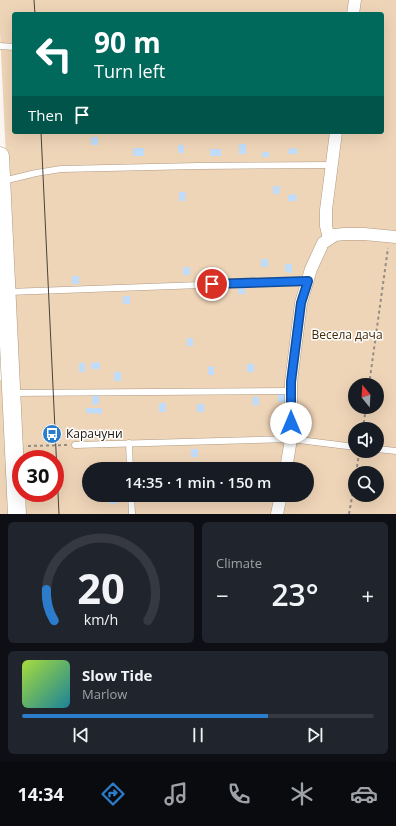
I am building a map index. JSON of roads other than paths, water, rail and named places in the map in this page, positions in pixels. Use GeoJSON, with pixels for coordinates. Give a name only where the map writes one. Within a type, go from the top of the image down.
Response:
{"type":"FeatureCollection","features":[{"type":"Feature","properties":{"kind":"main road"},"geometry":{"type":"LineString","coordinates":[[0,156],[4,283],[17,514]]}},
{"type":"Feature","properties":{"kind":"street"},"geometry":{"type":"LineString","coordinates":[[353,12],[355,0]]}},
{"type":"Feature","properties":{"kind":"street"},"geometry":{"type":"LineString","coordinates":[[329,239],[326,226],[326,210],[336,134]]}},
{"type":"Feature","properties":{"kind":"street"},"geometry":{"type":"LineString","coordinates":[[287,462],[291,439],[291,382],[301,303],[311,269],[323,243],[335,235],[344,234],[393,236]]}},
{"type":"Feature","properties":{"kind":"street"},"geometry":{"type":"LineString","coordinates":[[277,514],[280,502]]}},
{"type":"Feature","properties":{"kind":"lane"},"geometry":{"type":"LineString","coordinates":[[0,46],[12,47]]}},
{"type":"Feature","properties":{"kind":"lane"},"geometry":{"type":"LineString","coordinates":[[1,182],[36,173],[62,170],[198,166],[332,165]]}},
{"type":"Feature","properties":{"kind":"lane"},"geometry":{"type":"LineString","coordinates":[[4,283],[308,281]]}},
{"type":"Feature","properties":{"kind":"lane"},"geometry":{"type":"LineString","coordinates":[[9,382],[291,392]]}},
{"type":"Feature","properties":{"kind":"lane"},"geometry":{"type":"LineString","coordinates":[[75,445],[291,439],[348,446]]}},
{"type":"Feature","properties":{"kind":"lane"},"geometry":{"type":"LineString","coordinates":[[129,443],[130,462]]}},
{"type":"Feature","properties":{"kind":"lane"},"geometry":{"type":"LineString","coordinates":[[384,450],[396,452]]}},
{"type":"Feature","properties":{"kind":"lane"},"geometry":{"type":"LineString","coordinates":[[131,502],[132,514]]}},
{"type":"Feature","properties":{"kind":"tram line"},"geometry":{"type":"LineString","coordinates":[[34,0],[35,12]]}},
{"type":"Feature","properties":{"kind":"tram line"},"geometry":{"type":"LineString","coordinates":[[41,134],[59,514]]}},
{"type":"Feature","properties":{"kind":"place","name":"Карачуни"},"geometry":{"type":"Point","coordinates":[52,434]}},
{"type":"Feature","properties":{"kind":"park label","name":"Весела дача"},"geometry":{"type":"Point","coordinates":[347,335]}}]}
